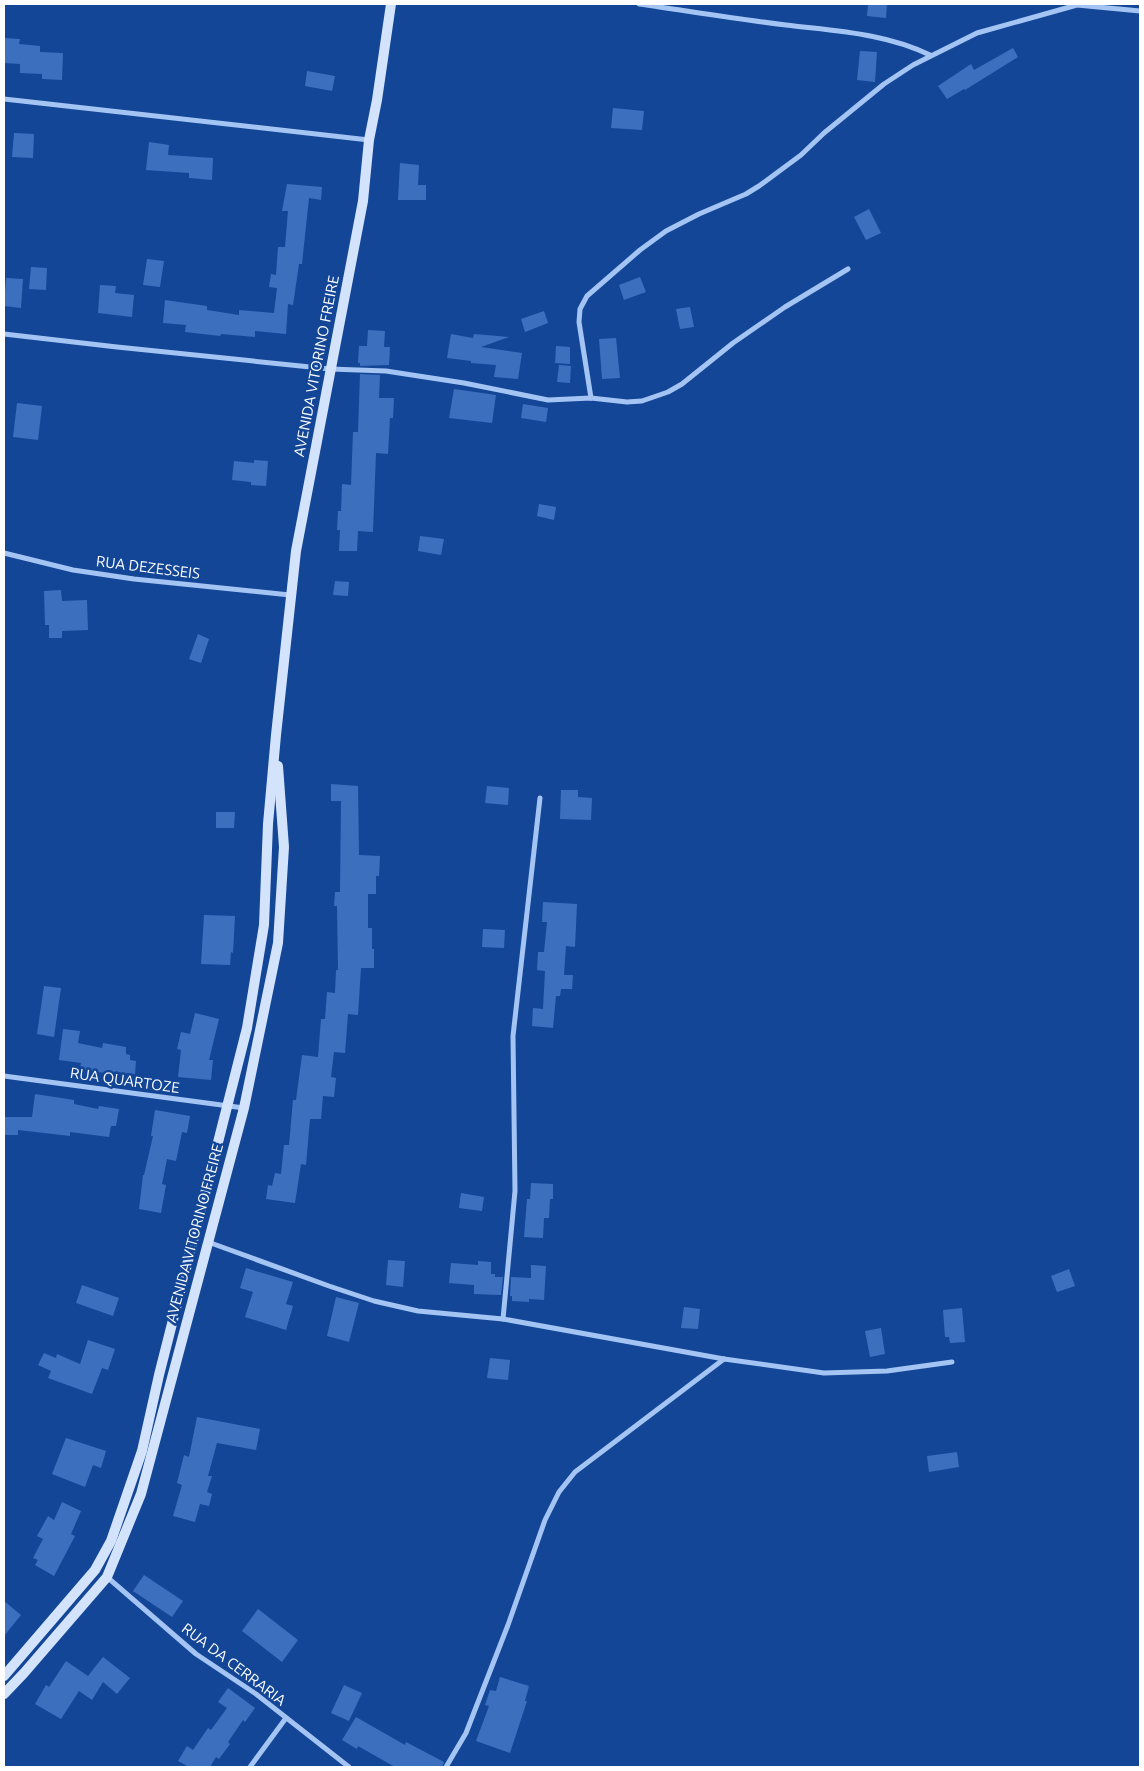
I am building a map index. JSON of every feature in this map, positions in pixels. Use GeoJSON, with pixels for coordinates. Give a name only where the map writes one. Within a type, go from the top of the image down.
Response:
{"type":"FeatureCollection","features":[{"type":"Feature","properties":{"kind":"street","name":"AVENIDA VITORINO FREIRE"},"geometry":{"type":"LineString","coordinates":[[4,1676],[95,1570],[112,1541],[142,1451],[159,1375],[247,1028],[264,925],[268,824],[296,551],[363,200],[369,140],[377,100],[391,4]]}},
{"type":"Feature","properties":{"kind":"street"},"geometry":{"type":"LineString","coordinates":[[639,4],[870,36],[907,45],[930,55]]}},
{"type":"Feature","properties":{"kind":"street"},"geometry":{"type":"LineString","coordinates":[[591,398],[579,322],[580,309],[587,296],[640,250],[666,231],[698,214],[746,194],[759,186],[801,155],[824,133],[884,84],[930,55],[977,33],[1077,4],[1140,11]]}},
{"type":"Feature","properties":{"kind":"street"},"geometry":{"type":"LineString","coordinates":[[4,99],[369,140]]}},
{"type":"Feature","properties":{"kind":"street"},"geometry":{"type":"LineString","coordinates":[[4,334],[330,369],[386,371],[464,383],[548,400],[591,398],[627,402],[642,401],[668,392],[682,384],[733,343],[785,307],[848,269]]}},
{"type":"Feature","properties":{"kind":"street","name":"RUA DEZESSEIS"},"geometry":{"type":"LineString","coordinates":[[4,553],[73,570],[134,579],[290,595]]}},
{"type":"Feature","properties":{"kind":"street","name":"AVENIDA VITORINO FREIRE"},"geometry":{"type":"LineString","coordinates":[[4,1694],[107,1577],[142,1494],[244,1108],[278,943],[284,847],[276,735]]}},
{"type":"Feature","properties":{"kind":"street"},"geometry":{"type":"LineString","coordinates":[[503,1319],[514,1191],[513,1036],[540,798]]}},
{"type":"Feature","properties":{"kind":"street","name":"RUA QUARTOZE"},"geometry":{"type":"LineString","coordinates":[[4,1076],[244,1108]]}},
{"type":"Feature","properties":{"kind":"street"},"geometry":{"type":"LineString","coordinates":[[208,1242],[374,1301],[418,1311],[503,1319],[724,1359],[824,1373],[887,1371],[952,1362]]}},
{"type":"Feature","properties":{"kind":"street"},"geometry":{"type":"LineString","coordinates":[[446,1767],[466,1733],[508,1625],[545,1520],[559,1492],[575,1472],[724,1359]]}},
{"type":"Feature","properties":{"kind":"street","name":"RUA DA CERRARIA"},"geometry":{"type":"LineString","coordinates":[[107,1577],[196,1654],[256,1694],[349,1767]]}},
{"type":"Feature","properties":{"kind":"street"},"geometry":{"type":"LineString","coordinates":[[250,1767],[286,1718]]}},
{"type":"Feature","properties":{"kind":"building"},"geometry":{"type":"Polygon","coordinates":[[[868,4],[887,4],[886,18],[867,16],[868,4]]]}},
{"type":"Feature","properties":{"kind":"building"},"geometry":{"type":"Polygon","coordinates":[[[4,38],[20,39],[19,44],[40,46],[40,52],[63,53],[62,80],[42,79],[42,74],[20,73],[20,64],[4,63],[4,38]]]}},
{"type":"Feature","properties":{"kind":"building"},"geometry":{"type":"Polygon","coordinates":[[[1013,48],[1018,57],[965,90],[947,99],[938,86],[971,64],[974,70],[1013,48]]]}},
{"type":"Feature","properties":{"kind":"building"},"geometry":{"type":"Polygon","coordinates":[[[860,51],[877,52],[875,82],[857,80],[860,51]]]}},
{"type":"Feature","properties":{"kind":"building"},"geometry":{"type":"Polygon","coordinates":[[[307,71],[335,76],[332,91],[305,86],[307,71]]]}},
{"type":"Feature","properties":{"kind":"building"},"geometry":{"type":"Polygon","coordinates":[[[613,108],[644,111],[642,130],[611,128],[613,108]]]}},
{"type":"Feature","properties":{"kind":"building"},"geometry":{"type":"Polygon","coordinates":[[[14,133],[34,134],[33,158],[12,157],[14,133]]]}},
{"type":"Feature","properties":{"kind":"building"},"geometry":{"type":"Polygon","coordinates":[[[149,142],[169,145],[168,155],[213,158],[212,180],[189,178],[189,173],[146,170],[149,142]]]}},
{"type":"Feature","properties":{"kind":"building"},"geometry":{"type":"Polygon","coordinates":[[[400,163],[419,165],[418,185],[426,185],[426,200],[398,200],[400,163]]]}},
{"type":"Feature","properties":{"kind":"building"},"geometry":{"type":"Polygon","coordinates":[[[287,184],[322,187],[321,200],[309,198],[302,264],[299,264],[293,305],[288,304],[286,334],[255,331],[255,337],[221,334],[220,336],[185,332],[186,325],[163,323],[165,300],[207,306],[207,310],[239,315],[239,310],[274,313],[277,288],[269,287],[271,274],[276,275],[278,247],[285,247],[288,211],[282,211],[287,184]]]}},
{"type":"Feature","properties":{"kind":"building"},"geometry":{"type":"Polygon","coordinates":[[[869,209],[881,233],[866,240],[854,217],[869,209]]]}},
{"type":"Feature","properties":{"kind":"building"},"geometry":{"type":"Polygon","coordinates":[[[147,259],[164,261],[160,287],[143,285],[147,259]]]}},
{"type":"Feature","properties":{"kind":"building"},"geometry":{"type":"Polygon","coordinates":[[[31,267],[47,268],[46,290],[29,289],[31,267]]]}},
{"type":"Feature","properties":{"kind":"building"},"geometry":{"type":"Polygon","coordinates":[[[640,277],[646,292],[624,300],[619,285],[640,277]]]}},
{"type":"Feature","properties":{"kind":"building"},"geometry":{"type":"Polygon","coordinates":[[[6,278],[23,279],[21,308],[4,306],[6,278]]]}},
{"type":"Feature","properties":{"kind":"building"},"geometry":{"type":"Polygon","coordinates":[[[100,285],[116,286],[115,293],[134,295],[132,317],[98,313],[100,285]]]}},
{"type":"Feature","properties":{"kind":"building"},"geometry":{"type":"Polygon","coordinates":[[[690,307],[694,327],[680,329],[676,309],[690,307]]]}},
{"type":"Feature","properties":{"kind":"building"},"geometry":{"type":"Polygon","coordinates":[[[544,311],[548,323],[525,332],[521,319],[544,311]]]}},
{"type":"Feature","properties":{"kind":"building"},"geometry":{"type":"Polygon","coordinates":[[[368,330],[385,331],[384,347],[390,347],[389,365],[360,366],[360,363],[358,363],[359,346],[367,346],[368,330]]]}},
{"type":"Feature","properties":{"kind":"building"},"geometry":{"type":"Polygon","coordinates":[[[451,334],[473,338],[474,334],[509,337],[481,347],[522,353],[518,379],[494,377],[496,365],[471,363],[471,361],[447,358],[451,334]]]}},
{"type":"Feature","properties":{"kind":"building"},"geometry":{"type":"Polygon","coordinates":[[[616,338],[620,378],[602,379],[599,339],[616,338]]]}},
{"type":"Feature","properties":{"kind":"building"},"geometry":{"type":"Polygon","coordinates":[[[556,346],[570,347],[570,364],[555,363],[556,346]]]}},
{"type":"Feature","properties":{"kind":"building"},"geometry":{"type":"Polygon","coordinates":[[[559,365],[571,366],[570,383],[557,382],[559,365]]]}},
{"type":"Feature","properties":{"kind":"building"},"geometry":{"type":"Polygon","coordinates":[[[360,374],[380,375],[379,398],[394,398],[393,418],[390,418],[388,454],[376,453],[373,532],[358,531],[357,551],[339,551],[340,530],[337,530],[338,511],[341,511],[342,484],[351,485],[353,432],[358,432],[360,374]]]}},
{"type":"Feature","properties":{"kind":"building"},"geometry":{"type":"Polygon","coordinates":[[[454,389],[496,395],[492,423],[449,418],[454,389]]]}},
{"type":"Feature","properties":{"kind":"building"},"geometry":{"type":"Polygon","coordinates":[[[17,403],[42,406],[38,440],[13,437],[17,403]]]}},
{"type":"Feature","properties":{"kind":"building"},"geometry":{"type":"Polygon","coordinates":[[[523,404],[548,408],[546,422],[521,418],[523,404]]]}},
{"type":"Feature","properties":{"kind":"building"},"geometry":{"type":"Polygon","coordinates":[[[254,460],[268,461],[266,486],[251,485],[251,482],[232,480],[234,461],[254,463],[254,460]]]}},
{"type":"Feature","properties":{"kind":"building"},"geometry":{"type":"Polygon","coordinates":[[[539,504],[556,507],[554,520],[537,516],[539,504]]]}},
{"type":"Feature","properties":{"kind":"building"},"geometry":{"type":"Polygon","coordinates":[[[420,536],[444,539],[441,555],[418,551],[420,536]]]}},
{"type":"Feature","properties":{"kind":"building"},"geometry":{"type":"Polygon","coordinates":[[[335,581],[349,582],[348,596],[333,595],[335,581]]]}},
{"type":"Feature","properties":{"kind":"building"},"geometry":{"type":"Polygon","coordinates":[[[61,590],[62,601],[87,600],[88,630],[62,631],[62,638],[49,638],[49,625],[45,625],[44,591],[61,590]]]}},
{"type":"Feature","properties":{"kind":"building"},"geometry":{"type":"Polygon","coordinates":[[[198,634],[209,639],[201,663],[189,659],[198,634]]]}},
{"type":"Feature","properties":{"kind":"building"},"geometry":{"type":"Polygon","coordinates":[[[331,784],[358,786],[359,855],[380,856],[379,876],[376,876],[376,894],[368,894],[368,928],[372,928],[374,968],[361,968],[358,1015],[348,1014],[345,1053],[334,1052],[331,1077],[336,1078],[334,1097],[323,1096],[321,1119],[310,1119],[306,1165],[301,1164],[295,1203],[266,1199],[268,1185],[272,1186],[275,1173],[281,1174],[284,1145],[289,1145],[293,1100],[296,1100],[302,1055],[318,1057],[321,1019],[325,1019],[327,992],[335,993],[336,970],[338,970],[337,906],[334,906],[335,892],[340,892],[341,801],[331,801],[331,784]]]}},
{"type":"Feature","properties":{"kind":"building"},"geometry":{"type":"Polygon","coordinates":[[[487,786],[509,788],[508,805],[485,803],[487,786]]]}},
{"type":"Feature","properties":{"kind":"building"},"geometry":{"type":"Polygon","coordinates":[[[561,790],[578,790],[578,797],[592,798],[591,820],[560,819],[561,790]]]}},
{"type":"Feature","properties":{"kind":"building"},"geometry":{"type":"Polygon","coordinates":[[[216,812],[235,812],[234,828],[216,828],[216,812]]]}},
{"type":"Feature","properties":{"kind":"building"},"geometry":{"type":"Polygon","coordinates":[[[543,902],[577,904],[575,947],[566,946],[564,975],[573,975],[572,989],[561,989],[560,996],[556,996],[553,1028],[532,1026],[533,1008],[543,1009],[545,971],[537,970],[538,952],[544,952],[547,922],[542,922],[543,902]]]}},
{"type":"Feature","properties":{"kind":"building"},"geometry":{"type":"Polygon","coordinates":[[[204,915],[235,916],[233,953],[231,952],[230,965],[201,964],[204,915]]]}},
{"type":"Feature","properties":{"kind":"building"},"geometry":{"type":"Polygon","coordinates":[[[483,929],[505,930],[504,948],[482,947],[483,929]]]}},
{"type":"Feature","properties":{"kind":"building"},"geometry":{"type":"Polygon","coordinates":[[[44,986],[61,988],[54,1037],[37,1034],[44,986]]]}},
{"type":"Feature","properties":{"kind":"building"},"geometry":{"type":"Polygon","coordinates":[[[195,1013],[219,1019],[209,1060],[213,1060],[211,1080],[178,1077],[181,1050],[177,1049],[181,1032],[190,1034],[195,1013]]]}},
{"type":"Feature","properties":{"kind":"building"},"geometry":{"type":"Polygon","coordinates":[[[63,1029],[80,1031],[78,1043],[102,1048],[103,1043],[126,1047],[126,1054],[130,1055],[130,1060],[136,1061],[135,1074],[116,1072],[116,1074],[80,1069],[81,1063],[59,1060],[63,1029]]]}},
{"type":"Feature","properties":{"kind":"building"},"geometry":{"type":"Polygon","coordinates":[[[35,1094],[74,1100],[74,1104],[98,1109],[99,1106],[119,1109],[116,1126],[111,1126],[109,1137],[70,1132],[70,1136],[18,1130],[18,1135],[4,1135],[4,1117],[32,1117],[35,1094]]]}},
{"type":"Feature","properties":{"kind":"building"},"geometry":{"type":"Polygon","coordinates":[[[155,1110],[190,1116],[187,1133],[182,1132],[176,1161],[167,1159],[162,1184],[166,1185],[161,1213],[139,1209],[143,1175],[153,1136],[151,1136],[155,1110]]]}},
{"type":"Feature","properties":{"kind":"building"},"geometry":{"type":"Polygon","coordinates":[[[531,1183],[553,1184],[553,1199],[550,1199],[549,1218],[544,1218],[543,1238],[524,1237],[527,1199],[530,1199],[531,1183]]]}},
{"type":"Feature","properties":{"kind":"building"},"geometry":{"type":"Polygon","coordinates":[[[461,1193],[484,1197],[482,1211],[459,1208],[461,1193]]]}},
{"type":"Feature","properties":{"kind":"building"},"geometry":{"type":"Polygon","coordinates":[[[388,1260],[405,1261],[403,1287],[386,1285],[388,1260]]]}},
{"type":"Feature","properties":{"kind":"building"},"geometry":{"type":"Polygon","coordinates":[[[478,1261],[491,1262],[491,1274],[495,1274],[495,1277],[503,1277],[501,1295],[474,1294],[474,1285],[449,1283],[451,1263],[478,1265],[478,1261]]]}},
{"type":"Feature","properties":{"kind":"building"},"geometry":{"type":"Polygon","coordinates":[[[531,1265],[546,1266],[544,1300],[529,1299],[529,1302],[512,1301],[512,1296],[510,1296],[511,1277],[531,1278],[531,1265]]]}},
{"type":"Feature","properties":{"kind":"building"},"geometry":{"type":"Polygon","coordinates":[[[246,1268],[293,1282],[286,1304],[293,1306],[286,1330],[245,1317],[253,1292],[240,1288],[246,1268]]]}},
{"type":"Feature","properties":{"kind":"building"},"geometry":{"type":"Polygon","coordinates":[[[1069,1269],[1075,1286],[1057,1292],[1051,1276],[1069,1269]]]}},
{"type":"Feature","properties":{"kind":"building"},"geometry":{"type":"Polygon","coordinates":[[[82,1285],[119,1298],[113,1316],[76,1303],[82,1285]]]}},
{"type":"Feature","properties":{"kind":"building"},"geometry":{"type":"Polygon","coordinates":[[[336,1297],[359,1303],[349,1342],[327,1336],[336,1297]]]}},
{"type":"Feature","properties":{"kind":"building"},"geometry":{"type":"Polygon","coordinates":[[[684,1307],[700,1309],[698,1329],[681,1328],[684,1307]]]}},
{"type":"Feature","properties":{"kind":"building"},"geometry":{"type":"Polygon","coordinates":[[[962,1308],[965,1342],[950,1343],[949,1337],[945,1337],[943,1310],[962,1308]]]}},
{"type":"Feature","properties":{"kind":"building"},"geometry":{"type":"Polygon","coordinates":[[[881,1328],[885,1354],[870,1357],[865,1331],[881,1328]]]}},
{"type":"Feature","properties":{"kind":"building"},"geometry":{"type":"Polygon","coordinates":[[[88,1340],[115,1349],[108,1370],[102,1368],[92,1394],[48,1378],[51,1371],[38,1365],[44,1353],[56,1358],[57,1354],[80,1364],[88,1340]]]}},
{"type":"Feature","properties":{"kind":"building"},"geometry":{"type":"Polygon","coordinates":[[[490,1358],[510,1360],[508,1380],[487,1378],[490,1358]]]}},
{"type":"Feature","properties":{"kind":"building"},"geometry":{"type":"Polygon","coordinates":[[[197,1417],[260,1429],[256,1450],[217,1443],[208,1476],[212,1476],[207,1492],[212,1494],[209,1506],[200,1504],[195,1522],[173,1516],[182,1485],[177,1483],[184,1455],[189,1457],[197,1417]]]}},
{"type":"Feature","properties":{"kind":"building"},"geometry":{"type":"Polygon","coordinates":[[[66,1438],[106,1451],[101,1468],[93,1465],[85,1487],[52,1474],[66,1438]]]}},
{"type":"Feature","properties":{"kind":"building"},"geometry":{"type":"Polygon","coordinates":[[[957,1452],[959,1467],[929,1472],[927,1456],[957,1452]]]}},
{"type":"Feature","properties":{"kind":"building"},"geometry":{"type":"Polygon","coordinates":[[[62,1502],[81,1511],[71,1534],[75,1536],[54,1576],[35,1565],[38,1560],[33,1558],[43,1539],[37,1536],[48,1516],[54,1520],[62,1502]]]}},
{"type":"Feature","properties":{"kind":"building"},"geometry":{"type":"Polygon","coordinates":[[[144,1575],[183,1601],[172,1617],[133,1591],[144,1575]]]}},
{"type":"Feature","properties":{"kind":"building"},"geometry":{"type":"Polygon","coordinates":[[[4,1601],[21,1615],[4,1636],[4,1601]]]}},
{"type":"Feature","properties":{"kind":"building"},"geometry":{"type":"Polygon","coordinates":[[[258,1609],[298,1640],[282,1662],[242,1631],[258,1609]]]}},
{"type":"Feature","properties":{"kind":"building"},"geometry":{"type":"Polygon","coordinates":[[[103,1657],[130,1678],[117,1694],[103,1682],[92,1700],[79,1691],[61,1719],[35,1704],[46,1685],[49,1687],[66,1661],[88,1676],[103,1657]]]}},
{"type":"Feature","properties":{"kind":"building"},"geometry":{"type":"Polygon","coordinates":[[[500,1677],[529,1686],[525,1701],[527,1701],[510,1753],[476,1741],[489,1706],[485,1705],[490,1690],[496,1691],[500,1677]]]}},
{"type":"Feature","properties":{"kind":"building"},"geometry":{"type":"Polygon","coordinates":[[[344,1685],[362,1693],[349,1721],[331,1713],[344,1685]]]}},
{"type":"Feature","properties":{"kind":"building"},"geometry":{"type":"Polygon","coordinates":[[[228,1688],[255,1708],[245,1722],[243,1720],[228,1742],[230,1744],[219,1759],[216,1757],[210,1767],[189,1767],[178,1761],[187,1746],[193,1750],[208,1728],[211,1730],[227,1708],[218,1702],[228,1688]]]}},
{"type":"Feature","properties":{"kind":"building"},"geometry":{"type":"Polygon","coordinates":[[[356,1717],[405,1745],[406,1742],[444,1762],[442,1767],[395,1767],[358,1746],[357,1749],[342,1740],[356,1717]]]}}]}
